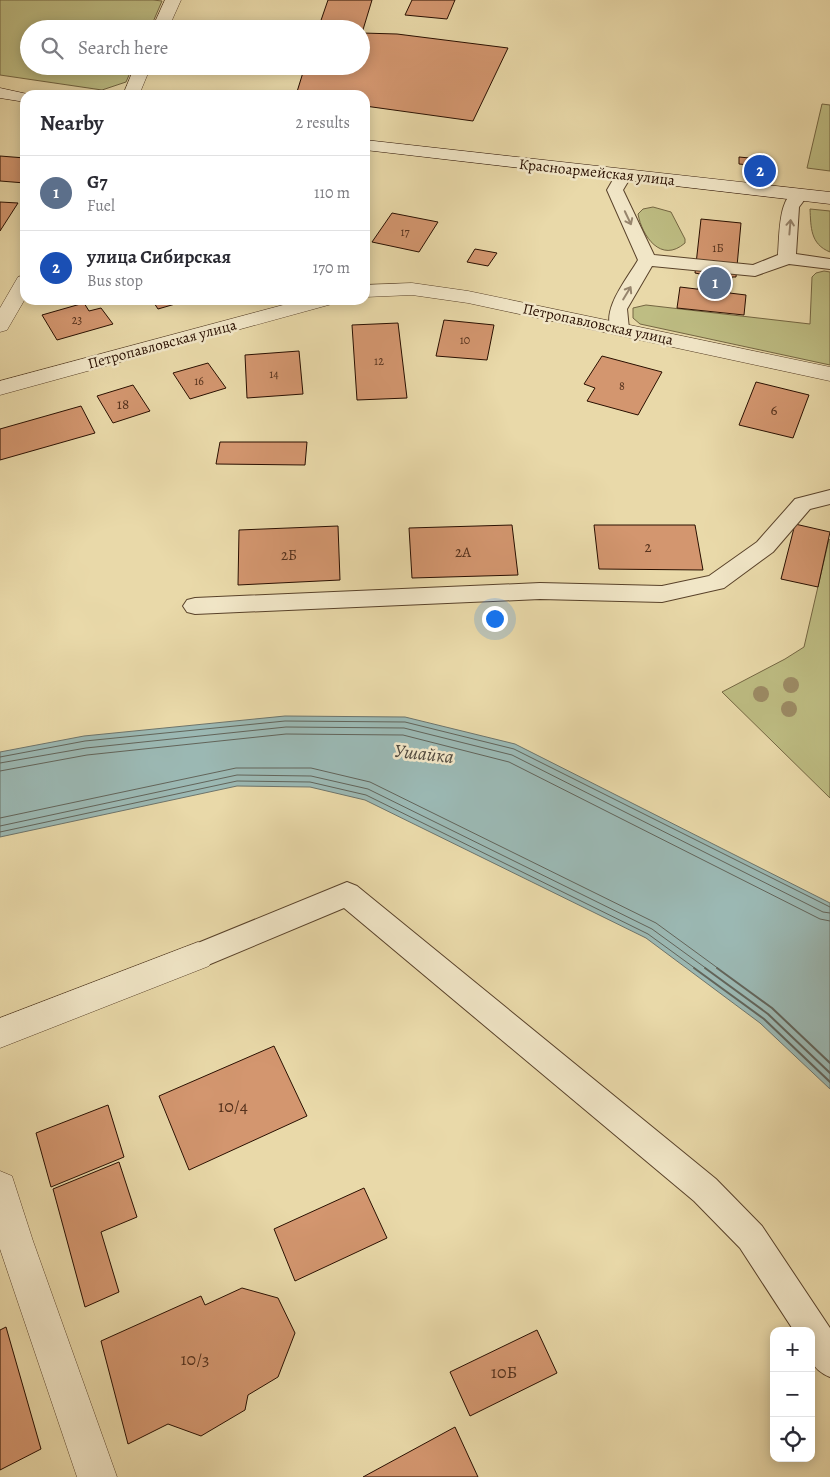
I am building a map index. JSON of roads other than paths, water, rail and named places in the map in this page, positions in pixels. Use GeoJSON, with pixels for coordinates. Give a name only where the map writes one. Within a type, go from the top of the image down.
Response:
{"type":"FeatureCollection","features":[{"type":"Feature","properties":{"kind":"street"},"geometry":{"type":"LineString","coordinates":[[164,20],[173,0]]}},
{"type":"Feature","properties":{"kind":"street"},"geometry":{"type":"LineString","coordinates":[[133,90],[139,75]]}},
{"type":"Feature","properties":{"kind":"street"},"geometry":{"type":"LineString","coordinates":[[0,93],[20,96]]}},
{"type":"Feature","properties":{"kind":"street","name":"Красноармейская улица"},"geometry":{"type":"LineString","coordinates":[[370,146],[830,198]]}},
{"type":"Feature","properties":{"kind":"street"},"geometry":{"type":"LineString","coordinates":[[0,326],[20,290]]}},
{"type":"Feature","properties":{"kind":"street","name":"Петропавловская улица"},"geometry":{"type":"LineString","coordinates":[[370,291],[412,290],[468,297],[830,374]]}},
{"type":"Feature","properties":{"kind":"street","name":"Петропавловская улица"},"geometry":{"type":"LineString","coordinates":[[0,388],[307,305]]}},
{"type":"Feature","properties":{"kind":"street"},"geometry":{"type":"LineString","coordinates":[[0,1034],[198,956]]}},
{"type":"Feature","properties":{"kind":"street"},"geometry":{"type":"LineString","coordinates":[[0,1188],[7,1245],[97,1477]]}},
{"type":"Feature","properties":{"kind":"lane"},"geometry":{"type":"LineString","coordinates":[[624,175],[615,190],[647,260]]}},
{"type":"Feature","properties":{"kind":"lane"},"geometry":{"type":"LineString","coordinates":[[787,258],[792,206],[800,195]]}},
{"type":"Feature","properties":{"kind":"lane"},"geometry":{"type":"LineString","coordinates":[[647,260],[755,271],[787,258],[830,264]]}},
{"type":"Feature","properties":{"kind":"lane"},"geometry":{"type":"LineString","coordinates":[[620,328],[618,309],[647,260]]}},
{"type":"Feature","properties":{"kind":"lane"},"geometry":{"type":"LineString","coordinates":[[195,606],[540,591],[662,594],[716,582],[765,547],[803,504],[830,497]]}},
{"type":"Feature","properties":{"kind":"lane"},"geometry":{"type":"LineString","coordinates":[[198,956],[347,894],[705,1190],[751,1237],[803,1314],[830,1360]]}},
{"type":"Feature","properties":{"kind":"water","name":"Ушайка"},"geometry":{"type":"Polygon","coordinates":[[[285,716],[405,717],[515,744],[830,903],[830,1089],[760,1023],[646,938],[365,800],[310,787],[237,786],[0,837],[0,752],[84,736],[285,716]]]}},
{"type":"Feature","properties":{"kind":"place","name":"улица Сибирская"},"geometry":{"type":"Point","coordinates":[760,171]}},
{"type":"Feature","properties":{"kind":"place","name":"G7"},"geometry":{"type":"Point","coordinates":[715,283]}}]}
